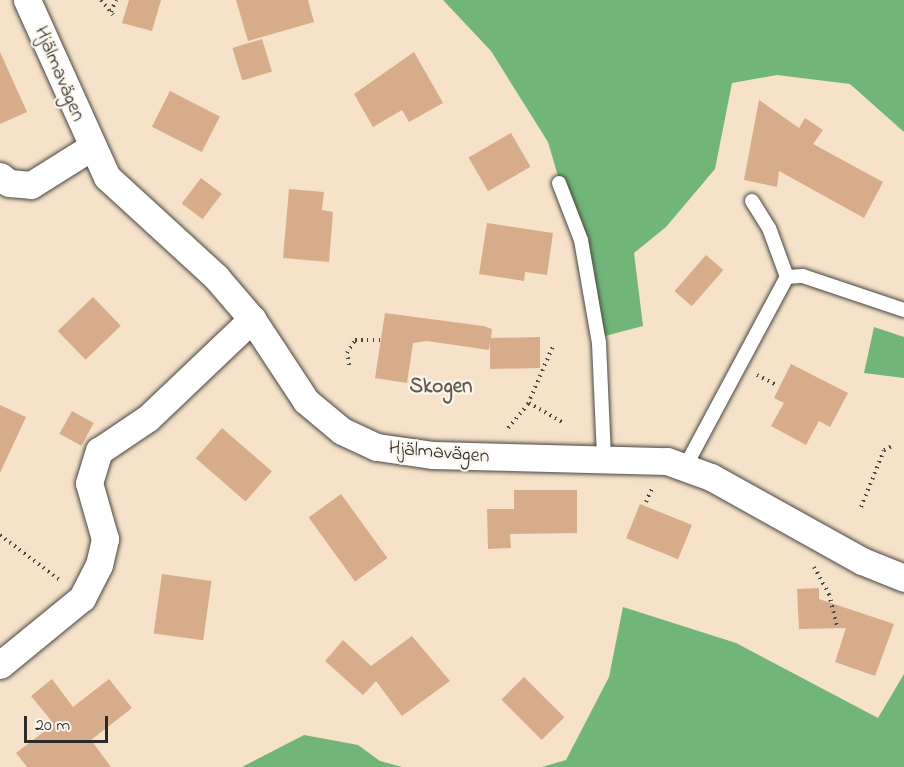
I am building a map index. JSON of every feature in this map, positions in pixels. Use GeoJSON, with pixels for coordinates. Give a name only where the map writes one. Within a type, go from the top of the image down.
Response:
{"type":"FeatureCollection","features":[{"type":"Feature","properties":{"kind":"street","name":"Hjälmavägen"},"geometry":{"type":"LineString","coordinates":[[27,0],[90,148],[107,177],[216,277],[252,319],[306,401],[342,431],[377,447],[472,457],[604,459],[685,467],[904,578]]}},
{"type":"Feature","properties":{"kind":"street"},"geometry":{"type":"LineString","coordinates":[[0,176],[9,183],[31,185],[90,148]]}},
{"type":"Feature","properties":{"kind":"street"},"geometry":{"type":"LineString","coordinates":[[0,665],[82,598],[105,539],[90,494],[90,466],[99,451],[157,410],[252,319]]}},
{"type":"Feature","properties":{"kind":"lane"},"geometry":{"type":"LineString","coordinates":[[559,183],[582,240],[599,343],[604,459]]}},
{"type":"Feature","properties":{"kind":"lane"},"geometry":{"type":"LineString","coordinates":[[685,467],[787,277],[769,228],[752,201]]}},
{"type":"Feature","properties":{"kind":"lane"},"geometry":{"type":"LineString","coordinates":[[787,277],[803,276],[904,309]]}},
{"type":"Feature","properties":{"kind":"path"},"geometry":{"type":"LineString","coordinates":[[101,0],[112,14],[116,0]]}},
{"type":"Feature","properties":{"kind":"path"},"geometry":{"type":"LineString","coordinates":[[349,365],[346,353],[355,340],[381,339]]}},
{"type":"Feature","properties":{"kind":"path"},"geometry":{"type":"LineString","coordinates":[[472,457],[516,422],[529,402],[553,346]]}},
{"type":"Feature","properties":{"kind":"path"},"geometry":{"type":"LineString","coordinates":[[529,402],[562,422]]}},
{"type":"Feature","properties":{"kind":"path"},"geometry":{"type":"LineString","coordinates":[[861,507],[884,450],[892,446]]}},
{"type":"Feature","properties":{"kind":"path"},"geometry":{"type":"LineString","coordinates":[[0,535],[82,598]]}},
{"type":"Feature","properties":{"kind":"path"},"geometry":{"type":"LineString","coordinates":[[810,560],[829,594],[837,627]]}},
{"type":"Feature","properties":{"kind":"green space"},"geometry":{"type":"Polygon","coordinates":[[[443,0],[904,0],[904,132],[850,84],[777,75],[732,83],[715,169],[666,227],[634,253],[643,326],[605,336],[548,142],[491,51],[443,0]]]}},
{"type":"Feature","properties":{"kind":"green space"},"geometry":{"type":"Polygon","coordinates":[[[874,327],[904,337],[904,378],[864,373],[874,327]]]}},
{"type":"Feature","properties":{"kind":"green space"},"geometry":{"type":"Polygon","coordinates":[[[623,607],[736,643],[878,718],[904,674],[904,767],[542,767],[566,760],[609,677],[623,607]]]}},
{"type":"Feature","properties":{"kind":"green space"},"geometry":{"type":"Polygon","coordinates":[[[304,735],[358,745],[380,761],[402,767],[242,767],[304,735]]]}},
{"type":"Feature","properties":{"kind":"building"},"geometry":{"type":"Polygon","coordinates":[[[129,0],[161,0],[152,31],[122,23],[129,0]]]}},
{"type":"Feature","properties":{"kind":"building"},"geometry":{"type":"Polygon","coordinates":[[[236,0],[308,0],[314,22],[248,41],[236,0]]]}},
{"type":"Feature","properties":{"kind":"building"},"geometry":{"type":"Polygon","coordinates":[[[262,39],[272,72],[242,81],[232,48],[262,39]]]}},
{"type":"Feature","properties":{"kind":"building"},"geometry":{"type":"Polygon","coordinates":[[[0,52],[27,112],[0,124],[0,52]]]}},
{"type":"Feature","properties":{"kind":"building"},"geometry":{"type":"Polygon","coordinates":[[[414,52],[443,103],[409,122],[402,110],[373,127],[354,94],[414,52]]]}},
{"type":"Feature","properties":{"kind":"building"},"geometry":{"type":"Polygon","coordinates":[[[170,91],[220,116],[202,152],[152,127],[170,91]]]}},
{"type":"Feature","properties":{"kind":"building"},"geometry":{"type":"Polygon","coordinates":[[[759,100],[799,128],[805,118],[823,130],[813,144],[883,182],[864,218],[779,171],[777,187],[744,180],[759,100]]]}},
{"type":"Feature","properties":{"kind":"building"},"geometry":{"type":"Polygon","coordinates":[[[511,133],[530,167],[488,191],[469,158],[511,133]]]}},
{"type":"Feature","properties":{"kind":"building"},"geometry":{"type":"Polygon","coordinates":[[[201,178],[222,194],[203,219],[182,204],[201,178]]]}},
{"type":"Feature","properties":{"kind":"building"},"geometry":{"type":"Polygon","coordinates":[[[289,189],[324,192],[322,210],[333,212],[329,262],[283,258],[289,189]]]}},
{"type":"Feature","properties":{"kind":"building"},"geometry":{"type":"Polygon","coordinates":[[[487,223],[553,233],[547,275],[525,272],[524,281],[479,274],[487,223]]]}},
{"type":"Feature","properties":{"kind":"building"},"geometry":{"type":"Polygon","coordinates":[[[706,255],[723,270],[692,306],[675,291],[706,255]]]}},
{"type":"Feature","properties":{"kind":"building"},"geometry":{"type":"Polygon","coordinates":[[[93,297],[121,326],[86,360],[58,331],[93,297]]]}},
{"type":"Feature","properties":{"kind":"building"},"geometry":{"type":"Polygon","coordinates":[[[385,313],[483,326],[492,329],[491,338],[540,337],[540,368],[490,369],[490,343],[489,350],[427,341],[413,343],[407,383],[375,378],[385,313]]]}},
{"type":"Feature","properties":{"kind":"building"},"geometry":{"type":"Polygon","coordinates":[[[791,364],[848,393],[830,427],[819,421],[806,445],[771,426],[784,403],[774,398],[791,364]]]}},
{"type":"Feature","properties":{"kind":"building"},"geometry":{"type":"Polygon","coordinates":[[[0,405],[26,417],[0,473],[0,405]]]}},
{"type":"Feature","properties":{"kind":"building"},"geometry":{"type":"Polygon","coordinates":[[[72,411],[94,423],[81,446],[59,434],[72,411]]]}},
{"type":"Feature","properties":{"kind":"building"},"geometry":{"type":"Polygon","coordinates":[[[222,428],[272,471],[246,501],[196,458],[222,428]]]}},
{"type":"Feature","properties":{"kind":"building"},"geometry":{"type":"Polygon","coordinates":[[[514,490],[577,490],[577,533],[510,534],[511,548],[488,549],[487,509],[514,509],[514,490]]]}},
{"type":"Feature","properties":{"kind":"building"},"geometry":{"type":"Polygon","coordinates":[[[341,494],[387,558],[355,581],[309,518],[341,494]]]}},
{"type":"Feature","properties":{"kind":"building"},"geometry":{"type":"Polygon","coordinates":[[[640,504],[692,525],[678,559],[626,538],[640,504]]]}},
{"type":"Feature","properties":{"kind":"building"},"geometry":{"type":"Polygon","coordinates":[[[162,574],[212,581],[203,640],[154,633],[162,574]]]}},
{"type":"Feature","properties":{"kind":"building"},"geometry":{"type":"Polygon","coordinates":[[[819,588],[819,599],[894,624],[875,676],[835,662],[846,628],[799,629],[797,589],[819,588]]]}},
{"type":"Feature","properties":{"kind":"building"},"geometry":{"type":"Polygon","coordinates":[[[412,636],[450,681],[402,716],[376,681],[363,695],[325,661],[343,640],[371,666],[412,636]]]}},
{"type":"Feature","properties":{"kind":"building"},"geometry":{"type":"Polygon","coordinates":[[[524,677],[564,717],[542,740],[501,700],[524,677]]]}},
{"type":"Feature","properties":{"kind":"building"},"geometry":{"type":"Polygon","coordinates":[[[52,679],[73,707],[109,679],[132,708],[91,740],[111,767],[27,767],[16,753],[54,724],[31,696],[52,679]]]}},
{"type":"Feature","properties":{"kind":"district","name":"Skogen"},"geometry":{"type":"Point","coordinates":[441,387]}}]}
